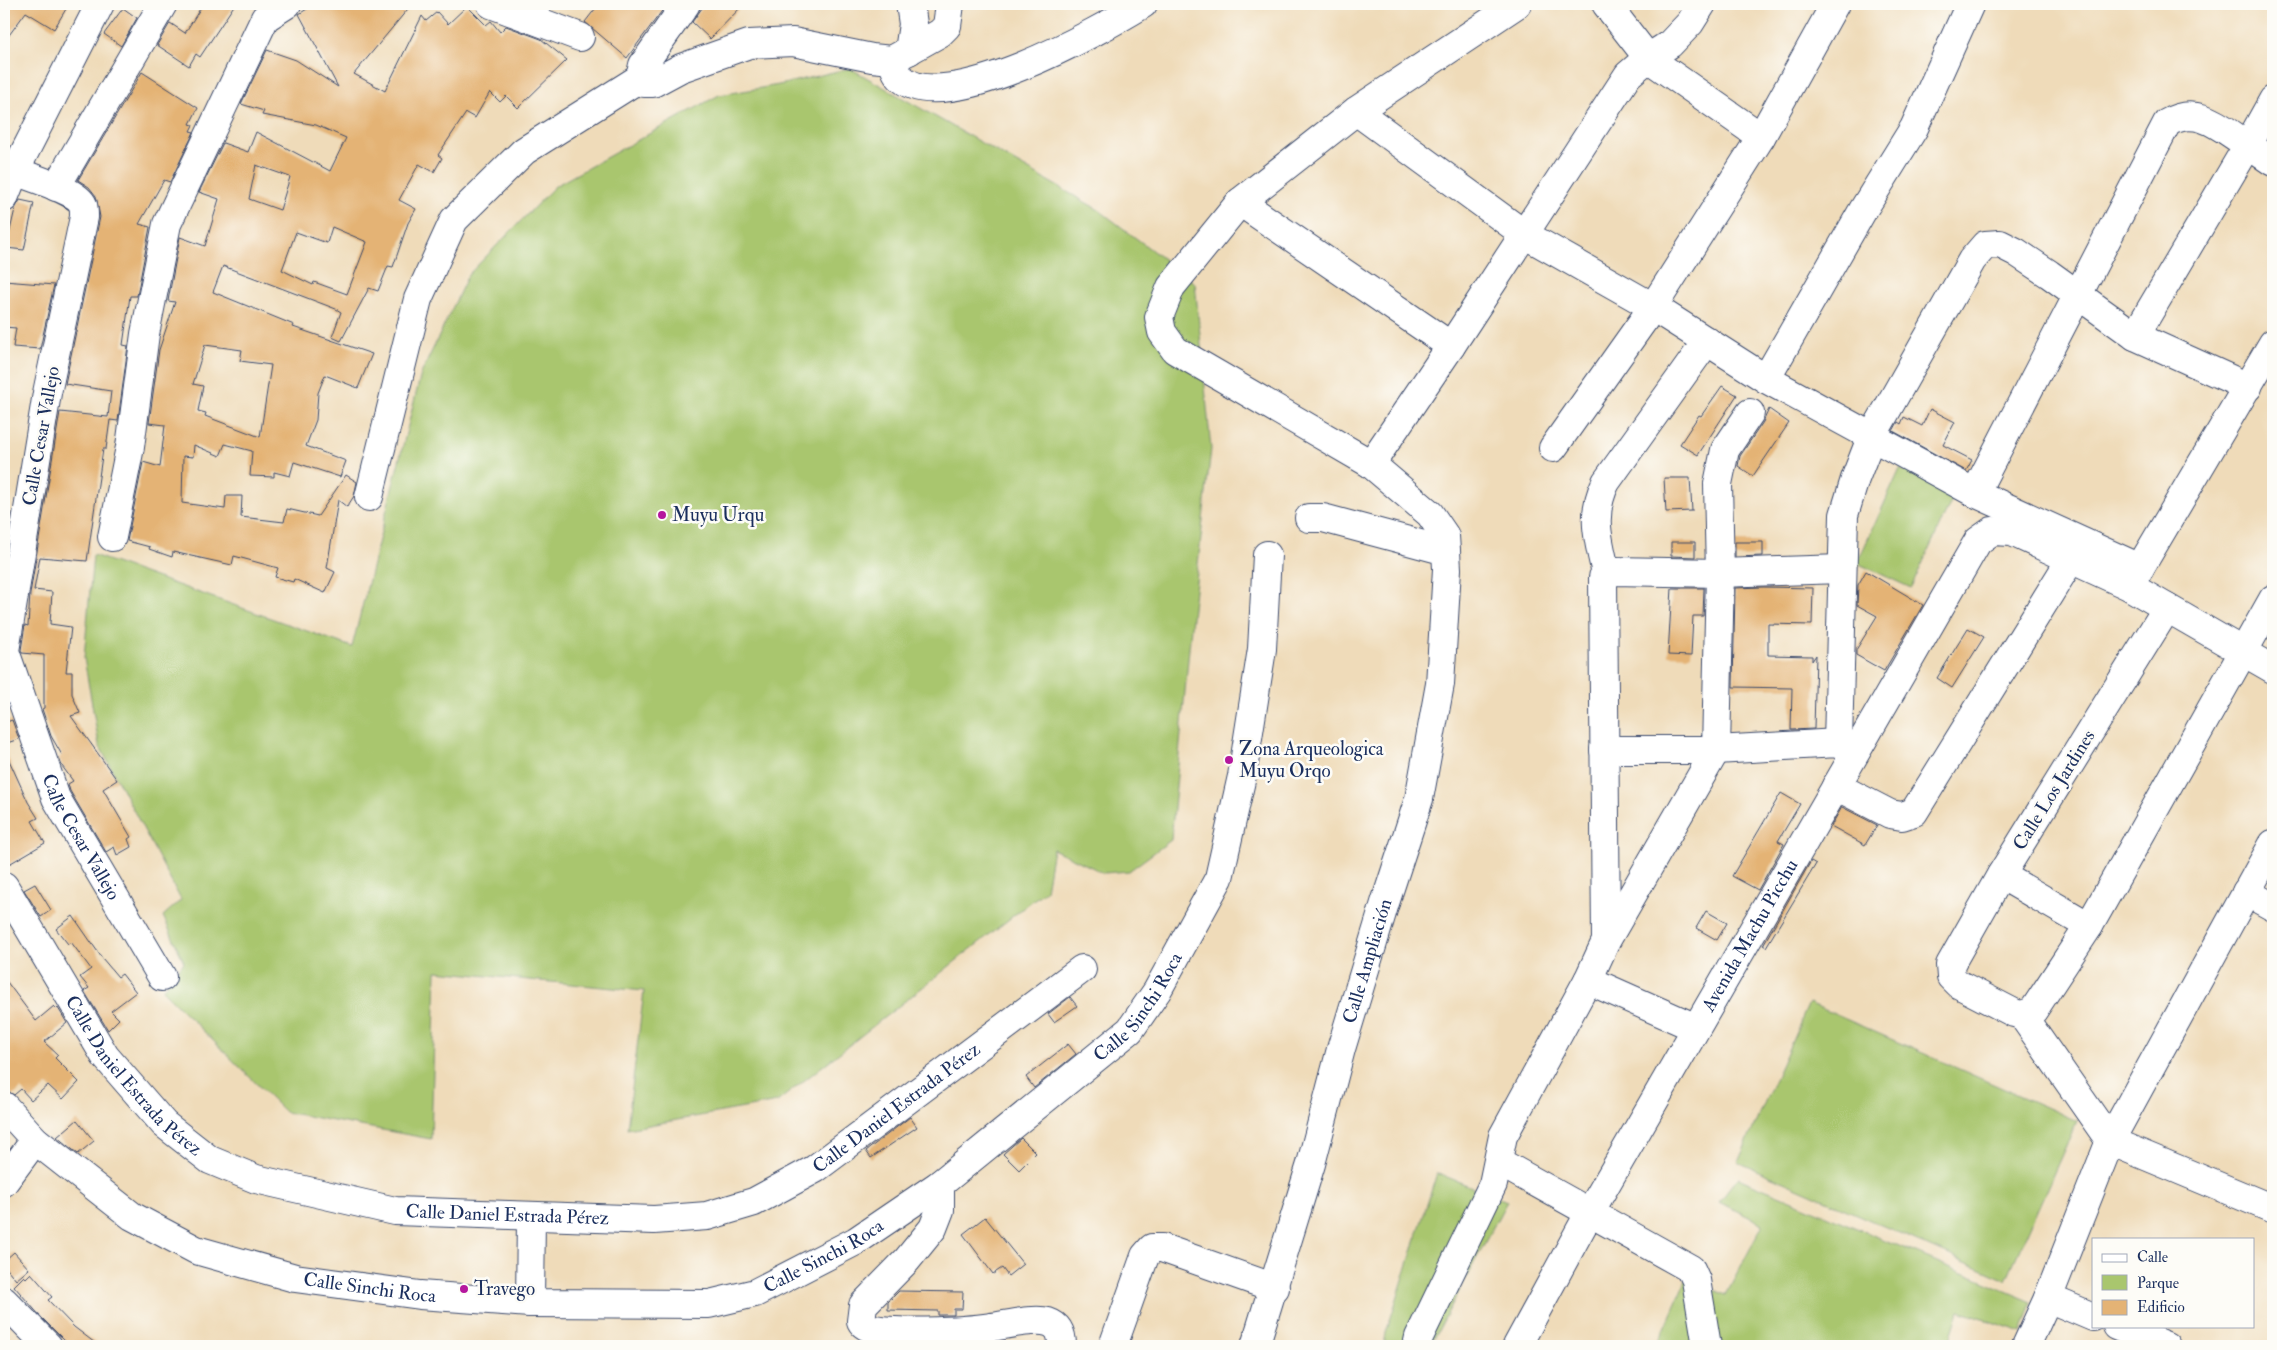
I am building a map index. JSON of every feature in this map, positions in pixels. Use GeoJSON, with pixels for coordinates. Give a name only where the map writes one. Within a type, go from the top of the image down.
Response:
{"type":"FeatureCollection","features":[{"type":"Feature","properties":{"kind":"street"},"geometry":{"type":"LineString","coordinates":[[4,198],[15,171],[100,4]]}},
{"type":"Feature","properties":{"kind":"street"},"geometry":{"type":"LineString","coordinates":[[56,187],[163,4]]}},
{"type":"Feature","properties":{"kind":"street"},"geometry":{"type":"LineString","coordinates":[[112,537],[130,447],[145,334],[167,224],[265,18],[287,4]]}},
{"type":"Feature","properties":{"kind":"street"},"geometry":{"type":"LineString","coordinates":[[491,4],[580,37]]}},
{"type":"Feature","properties":{"kind":"street"},"geometry":{"type":"LineString","coordinates":[[369,497],[418,299],[454,220],[524,151],[640,78],[643,65],[686,4]]}},
{"type":"Feature","properties":{"kind":"street"},"geometry":{"type":"LineString","coordinates":[[910,4],[913,24],[896,72],[901,78],[915,86],[934,89],[966,85],[1002,75],[1085,35],[1143,4]]}},
{"type":"Feature","properties":{"kind":"street"},"geometry":{"type":"LineString","coordinates":[[640,78],[644,82],[653,83],[681,68],[749,44],[793,42],[872,58],[901,55],[940,33],[947,26],[950,4]]}},
{"type":"Feature","properties":{"kind":"street","name":"Calle Ampliación"},"geometry":{"type":"LineString","coordinates":[[1255,1346],[1274,1288],[1341,1049],[1419,799],[1440,684],[1446,560],[1445,536],[1430,514],[1371,464],[1175,350],[1162,332],[1159,317],[1171,287],[1240,202],[1356,111],[1517,4]]}},
{"type":"Feature","properties":{"kind":"street"},"geometry":{"type":"LineString","coordinates":[[1606,4],[1648,58],[1761,137]]}},
{"type":"Feature","properties":{"kind":"street"},"geometry":{"type":"LineString","coordinates":[[1371,464],[1451,346],[1628,75],[1648,58],[1670,44],[1690,23],[1702,4]]}},
{"type":"Feature","properties":{"kind":"street"},"geometry":{"type":"LineString","coordinates":[[1553,448],[1653,307],[1761,137],[1835,4]]}},
{"type":"Feature","properties":{"kind":"street"},"geometry":{"type":"LineString","coordinates":[[1766,378],[1863,210],[1914,128],[1970,4]]}},
{"type":"Feature","properties":{"kind":"street"},"geometry":{"type":"LineString","coordinates":[[2135,336],[2273,100]]}},
{"type":"Feature","properties":{"kind":"street"},"geometry":{"type":"LineString","coordinates":[[1356,111],[1524,234],[1653,307],[1766,378],[1871,438],[2135,577],[2167,608],[2273,669]]}},
{"type":"Feature","properties":{"kind":"street"},"geometry":{"type":"LineString","coordinates":[[1975,493],[2168,123],[2179,116],[2196,115],[2213,122],[2273,162]]}},
{"type":"Feature","properties":{"kind":"street","name":"Calle Cesar Vallejo"},"geometry":{"type":"LineString","coordinates":[[15,171],[56,187],[79,199],[84,206],[84,217],[47,393],[5,651],[56,798],[162,977]]}},
{"type":"Feature","properties":{"kind":"street"},"geometry":{"type":"LineString","coordinates":[[1240,202],[1451,346]]}},
{"type":"Feature","properties":{"kind":"street"},"geometry":{"type":"LineString","coordinates":[[1604,750],[1846,749],[1842,569],[1844,515],[1855,479],[1871,438],[1972,260],[1986,245],[2000,244],[2049,274],[2135,336],[2248,387]]}},
{"type":"Feature","properties":{"kind":"street"},"geometry":{"type":"LineString","coordinates":[[1606,941],[1603,577],[1606,572],[1597,524],[1598,498],[1606,482],[1707,341]]}},
{"type":"Feature","properties":{"kind":"street"},"geometry":{"type":"LineString","coordinates":[[2135,577],[2273,343]]}},
{"type":"Feature","properties":{"kind":"street"},"geometry":{"type":"LineString","coordinates":[[1417,1346],[1419,1338],[1493,1184],[1503,1136],[1588,980],[1606,941],[1716,750],[1720,573],[1718,484],[1725,450],[1750,414]]}},
{"type":"Feature","properties":{"kind":"street"},"geometry":{"type":"LineString","coordinates":[[1309,518],[1323,518],[1446,560]]}},
{"type":"Feature","properties":{"kind":"street","name":"Avenida Machu Picchu"},"geometry":{"type":"LineString","coordinates":[[1517,1346],[1590,1212],[1836,786],[1846,749],[1978,541],[1992,531],[2012,532],[2071,560]]}},
{"type":"Feature","properties":{"kind":"street","name":"Calle Sinchi Roca"},"geometry":{"type":"LineString","coordinates":[[4,1106],[35,1140],[132,1216],[196,1250],[295,1278],[420,1295],[530,1303],[709,1304],[755,1293],[856,1241],[940,1184],[1130,1030],[1157,991],[1219,878],[1242,776],[1262,650],[1267,555]]}},
{"type":"Feature","properties":{"kind":"street"},"geometry":{"type":"LineString","coordinates":[[1836,786],[1890,814],[1902,816],[1914,812],[2071,560],[2135,577]]}},
{"type":"Feature","properties":{"kind":"street"},"geometry":{"type":"LineString","coordinates":[[1606,572],[1720,573],[1842,569]]}},
{"type":"Feature","properties":{"kind":"street"},"geometry":{"type":"LineString","coordinates":[[2273,598],[2089,926],[2033,1011],[2022,1015],[2110,1141],[2273,1209]]}},
{"type":"Feature","properties":{"kind":"street","name":"Calle Los Jardines"},"geometry":{"type":"LineString","coordinates":[[2022,1015],[2014,1013],[1958,984],[1951,977],[1950,966],[2001,875],[2167,608]]}},
{"type":"Feature","properties":{"kind":"street"},"geometry":{"type":"LineString","coordinates":[[2026,1346],[2048,1298],[2110,1141],[2273,844]]}},
{"type":"Feature","properties":{"kind":"street"},"geometry":{"type":"LineString","coordinates":[[2001,875],[2089,926]]}},
{"type":"Feature","properties":{"kind":"street","name":"Calle Daniel Estrada Pérez"},"geometry":{"type":"LineString","coordinates":[[4,886],[105,1056],[164,1124],[210,1160],[256,1179],[395,1211],[654,1220],[707,1216],[754,1202],[815,1168],[1082,969]]}},
{"type":"Feature","properties":{"kind":"street"},"geometry":{"type":"LineString","coordinates":[[2246,892],[2273,907]]}},
{"type":"Feature","properties":{"kind":"street"},"geometry":{"type":"LineString","coordinates":[[1588,980],[1696,1028]]}},
{"type":"Feature","properties":{"kind":"street"},"geometry":{"type":"LineString","coordinates":[[4,1182],[35,1140]]}},
{"type":"Feature","properties":{"kind":"street"},"geometry":{"type":"LineString","coordinates":[[1499,1162],[1691,1269],[1696,1280],[1707,1346]]}},
{"type":"Feature","properties":{"kind":"street"},"geometry":{"type":"LineString","coordinates":[[940,1184],[940,1210],[933,1228],[907,1260],[863,1305],[861,1321],[866,1326],[889,1330],[974,1330],[1049,1322],[1058,1328],[1062,1336],[1062,1346]]}},
{"type":"Feature","properties":{"kind":"street"},"geometry":{"type":"LineString","coordinates":[[530,1303],[531,1217]]}},
{"type":"Feature","properties":{"kind":"street"},"geometry":{"type":"LineString","coordinates":[[1113,1346],[1145,1256],[1152,1248],[1162,1248],[1274,1288]]}},
{"type":"Feature","properties":{"kind":"street"},"geometry":{"type":"LineString","coordinates":[[2048,1298],[2092,1317]]}},
{"type":"Feature","properties":{"kind":"street"},"geometry":{"type":"LineString","coordinates":[[4,1301],[48,1346]]}},
{"type":"Feature","properties":{"kind":"street"},"geometry":{"type":"LineString","coordinates":[[2122,1328],[2166,1346]]}},
{"type":"Feature","properties":{"kind":"green space"},"geometry":{"type":"Polygon","coordinates":[[[850,68],[1099,210],[1195,283],[1211,449],[1192,617],[1171,840],[1129,871],[1104,873],[1053,849],[1046,890],[777,1102],[627,1129],[644,991],[436,971],[431,1139],[285,1112],[162,990],[184,962],[163,916],[181,900],[99,745],[84,658],[93,555],[352,647],[421,374],[468,275],[555,186],[719,95],[779,85],[850,68]]]}},
{"type":"Feature","properties":{"kind":"green space"},"geometry":{"type":"Polygon","coordinates":[[[1900,469],[1955,493],[1911,588],[1857,563],[1900,469]]]}},
{"type":"Feature","properties":{"kind":"green space"},"geometry":{"type":"Polygon","coordinates":[[[1809,1003],[2077,1121],[2006,1280],[1738,1162],[1809,1003]]]}},
{"type":"Feature","properties":{"kind":"green space"},"geometry":{"type":"Polygon","coordinates":[[[1437,1173],[1507,1201],[1430,1346],[1384,1346],[1386,1333],[1437,1173]]]}},
{"type":"Feature","properties":{"kind":"green space"},"geometry":{"type":"Polygon","coordinates":[[[1738,1178],[2032,1302],[2022,1332],[1959,1311],[1948,1346],[1657,1346],[1687,1278],[1726,1295],[1763,1224],[1719,1202],[1738,1178]]]}},
{"type":"Feature","properties":{"kind":"building"},"geometry":{"type":"Polygon","coordinates":[[[4,4],[69,4],[54,29],[26,12],[4,42],[4,4]]]}},
{"type":"Feature","properties":{"kind":"building"},"geometry":{"type":"Polygon","coordinates":[[[203,4],[235,4],[200,57],[196,54],[189,66],[157,45],[170,23],[185,33],[203,4]]]}},
{"type":"Feature","properties":{"kind":"building"},"geometry":{"type":"Polygon","coordinates":[[[315,4],[412,4],[354,74],[385,91],[422,16],[426,21],[437,12],[448,24],[467,6],[486,25],[491,21],[500,32],[506,26],[541,39],[567,60],[518,108],[506,96],[500,102],[490,92],[475,118],[466,113],[438,155],[442,158],[434,172],[419,164],[399,200],[416,209],[408,223],[393,267],[388,266],[378,291],[369,288],[341,341],[332,337],[341,312],[223,266],[213,292],[294,325],[293,327],[372,354],[358,388],[325,375],[318,393],[316,420],[306,446],[346,461],[340,477],[294,462],[290,476],[274,472],[274,477],[250,476],[252,451],[225,444],[220,456],[194,445],[193,457],[183,456],[182,503],[225,509],[226,496],[242,496],[241,517],[284,522],[287,509],[318,516],[346,475],[357,482],[354,496],[347,507],[338,500],[327,568],[335,572],[325,593],[294,579],[293,582],[275,577],[278,568],[234,556],[232,565],[173,552],[172,557],[149,549],[150,547],[127,541],[143,462],[160,467],[165,425],[149,423],[159,350],[175,302],[168,301],[180,237],[205,246],[219,199],[199,192],[223,143],[248,152],[256,132],[330,171],[346,138],[316,125],[262,115],[264,111],[241,104],[267,50],[296,60],[338,87],[299,14],[315,4]],[[256,165],[249,199],[280,210],[290,177],[256,165]],[[332,227],[327,243],[296,232],[282,270],[313,285],[314,282],[347,294],[367,242],[332,227]],[[205,345],[193,384],[203,386],[198,411],[206,413],[205,416],[260,437],[271,365],[240,361],[242,350],[205,345]]]}},
{"type":"Feature","properties":{"kind":"building"},"geometry":{"type":"Polygon","coordinates":[[[599,4],[667,4],[627,58],[585,22],[599,4]]]}},
{"type":"Feature","properties":{"kind":"building"},"geometry":{"type":"Polygon","coordinates":[[[705,4],[744,4],[710,39],[692,22],[705,4]]]}},
{"type":"Feature","properties":{"kind":"building"},"geometry":{"type":"Polygon","coordinates":[[[123,8],[137,18],[121,46],[104,34],[123,8]]]}},
{"type":"Feature","properties":{"kind":"building"},"geometry":{"type":"Polygon","coordinates":[[[142,72],[198,108],[190,124],[193,125],[190,131],[194,132],[170,182],[164,180],[139,224],[150,227],[137,296],[130,296],[123,345],[128,346],[118,421],[110,420],[106,449],[103,449],[87,561],[40,557],[34,590],[52,592],[50,624],[71,627],[66,672],[72,672],[72,694],[80,713],[71,716],[117,780],[103,789],[131,837],[128,839],[131,847],[117,855],[114,847],[106,852],[70,791],[68,784],[73,781],[62,766],[59,758],[62,755],[51,736],[42,709],[44,708],[44,655],[22,653],[21,650],[25,625],[28,626],[30,594],[60,412],[108,417],[111,391],[65,384],[100,217],[96,196],[89,187],[78,180],[142,72]]]}},
{"type":"Feature","properties":{"kind":"building"},"geometry":{"type":"Polygon","coordinates":[[[20,200],[34,203],[24,250],[6,248],[15,209],[20,200]]]}},
{"type":"Feature","properties":{"kind":"building"},"geometry":{"type":"Polygon","coordinates":[[[4,281],[54,285],[40,349],[13,347],[16,328],[4,327],[4,281]]]}},
{"type":"Feature","properties":{"kind":"building"},"geometry":{"type":"Polygon","coordinates":[[[1722,386],[1737,395],[1698,455],[1680,444],[1699,415],[1701,416],[1722,386]]]}},
{"type":"Feature","properties":{"kind":"building"},"geometry":{"type":"Polygon","coordinates":[[[1769,409],[1789,423],[1753,476],[1738,466],[1740,456],[1763,422],[1769,409]]]}},
{"type":"Feature","properties":{"kind":"building"},"geometry":{"type":"Polygon","coordinates":[[[1930,409],[1955,422],[1943,445],[1972,460],[1966,471],[1893,431],[1898,422],[1901,424],[1904,417],[1922,426],[1930,409]]]}},
{"type":"Feature","properties":{"kind":"building"},"geometry":{"type":"Polygon","coordinates":[[[1664,478],[1690,478],[1692,511],[1666,512],[1664,478]]]}},
{"type":"Feature","properties":{"kind":"building"},"geometry":{"type":"Polygon","coordinates":[[[1671,542],[1695,542],[1695,557],[1671,556],[1671,542]]]}},
{"type":"Feature","properties":{"kind":"building"},"geometry":{"type":"Polygon","coordinates":[[[1735,542],[1763,542],[1763,556],[1735,557],[1735,542]]]}},
{"type":"Feature","properties":{"kind":"building"},"geometry":{"type":"Polygon","coordinates":[[[1866,571],[1923,605],[1884,671],[1856,655],[1856,650],[1877,616],[1857,605],[1858,585],[1866,571]]]}},
{"type":"Feature","properties":{"kind":"building"},"geometry":{"type":"Polygon","coordinates":[[[1672,588],[1704,588],[1703,616],[1693,616],[1691,656],[1668,655],[1672,588]]]}},
{"type":"Feature","properties":{"kind":"building"},"geometry":{"type":"Polygon","coordinates":[[[1735,588],[1813,588],[1812,625],[1768,624],[1768,655],[1812,656],[1812,661],[1816,655],[1814,729],[1791,730],[1792,688],[1733,687],[1735,588]]]}},
{"type":"Feature","properties":{"kind":"building"},"geometry":{"type":"Polygon","coordinates":[[[1968,628],[1984,637],[1952,688],[1937,678],[1968,628]]]}},
{"type":"Feature","properties":{"kind":"building"},"geometry":{"type":"Polygon","coordinates":[[[12,720],[19,739],[4,744],[4,723],[12,720]]]}},
{"type":"Feature","properties":{"kind":"building"},"geometry":{"type":"Polygon","coordinates":[[[4,749],[28,802],[38,818],[32,821],[45,843],[4,867],[4,749]]]}},
{"type":"Feature","properties":{"kind":"building"},"geometry":{"type":"Polygon","coordinates":[[[1781,793],[1800,804],[1778,841],[1784,844],[1758,890],[1732,876],[1781,793]]]}},
{"type":"Feature","properties":{"kind":"building"},"geometry":{"type":"Polygon","coordinates":[[[1842,807],[1877,825],[1865,845],[1831,826],[1842,807]]]}},
{"type":"Feature","properties":{"kind":"building"},"geometry":{"type":"Polygon","coordinates":[[[1811,861],[1816,864],[1766,947],[1763,945],[1811,861]]]}},
{"type":"Feature","properties":{"kind":"building"},"geometry":{"type":"Polygon","coordinates":[[[35,884],[51,910],[41,917],[24,890],[35,884]]]}},
{"type":"Feature","properties":{"kind":"building"},"geometry":{"type":"Polygon","coordinates":[[[1706,911],[1727,923],[1717,940],[1696,928],[1706,911]]]}},
{"type":"Feature","properties":{"kind":"building"},"geometry":{"type":"Polygon","coordinates":[[[73,916],[102,958],[118,977],[122,974],[136,992],[111,1011],[119,1019],[108,1030],[84,991],[89,988],[80,977],[91,969],[71,942],[68,944],[56,929],[73,916]]]}},
{"type":"Feature","properties":{"kind":"building"},"geometry":{"type":"Polygon","coordinates":[[[4,978],[36,1021],[54,1006],[58,1008],[67,1023],[44,1042],[58,1055],[55,1058],[79,1082],[63,1099],[48,1085],[31,1100],[21,1089],[14,1095],[4,1091],[4,978]]]}},
{"type":"Feature","properties":{"kind":"building"},"geometry":{"type":"Polygon","coordinates":[[[1070,997],[1077,1006],[1054,1022],[1048,1014],[1070,997]]]}},
{"type":"Feature","properties":{"kind":"building"},"geometry":{"type":"Polygon","coordinates":[[[1068,1044],[1076,1054],[1034,1088],[1026,1077],[1068,1044]]]}},
{"type":"Feature","properties":{"kind":"building"},"geometry":{"type":"Polygon","coordinates":[[[910,1117],[917,1127],[871,1158],[866,1151],[910,1117]]]}},
{"type":"Feature","properties":{"kind":"building"},"geometry":{"type":"Polygon","coordinates":[[[77,1120],[94,1141],[78,1154],[57,1137],[77,1120]]]}},
{"type":"Feature","properties":{"kind":"building"},"geometry":{"type":"Polygon","coordinates":[[[1021,1138],[1036,1153],[1019,1170],[1003,1154],[1021,1138]]]}},
{"type":"Feature","properties":{"kind":"building"},"geometry":{"type":"Polygon","coordinates":[[[985,1217],[1023,1264],[1008,1276],[1002,1268],[993,1274],[963,1234],[985,1217]]]}},
{"type":"Feature","properties":{"kind":"building"},"geometry":{"type":"Polygon","coordinates":[[[14,1252],[29,1269],[16,1280],[4,1265],[4,1261],[14,1252]]]}},
{"type":"Feature","properties":{"kind":"building"},"geometry":{"type":"Polygon","coordinates":[[[31,1273],[52,1297],[48,1300],[74,1327],[99,1346],[70,1346],[41,1317],[14,1286],[24,1276],[26,1278],[31,1273]]]}},
{"type":"Feature","properties":{"kind":"building"},"geometry":{"type":"Polygon","coordinates":[[[899,1291],[963,1292],[962,1309],[954,1309],[954,1315],[938,1315],[938,1311],[888,1310],[888,1302],[899,1291]]]}},
{"type":"Feature","properties":{"kind":"place","name":"Muyu Urqu"},"geometry":{"type":"Point","coordinates":[662,515]}},
{"type":"Feature","properties":{"kind":"place","name":"Zona Arqueologica Muyu Orqo"},"geometry":{"type":"Point","coordinates":[1229,760]}},
{"type":"Feature","properties":{"kind":"place","name":"Travego"},"geometry":{"type":"Point","coordinates":[464,1289]}}]}
